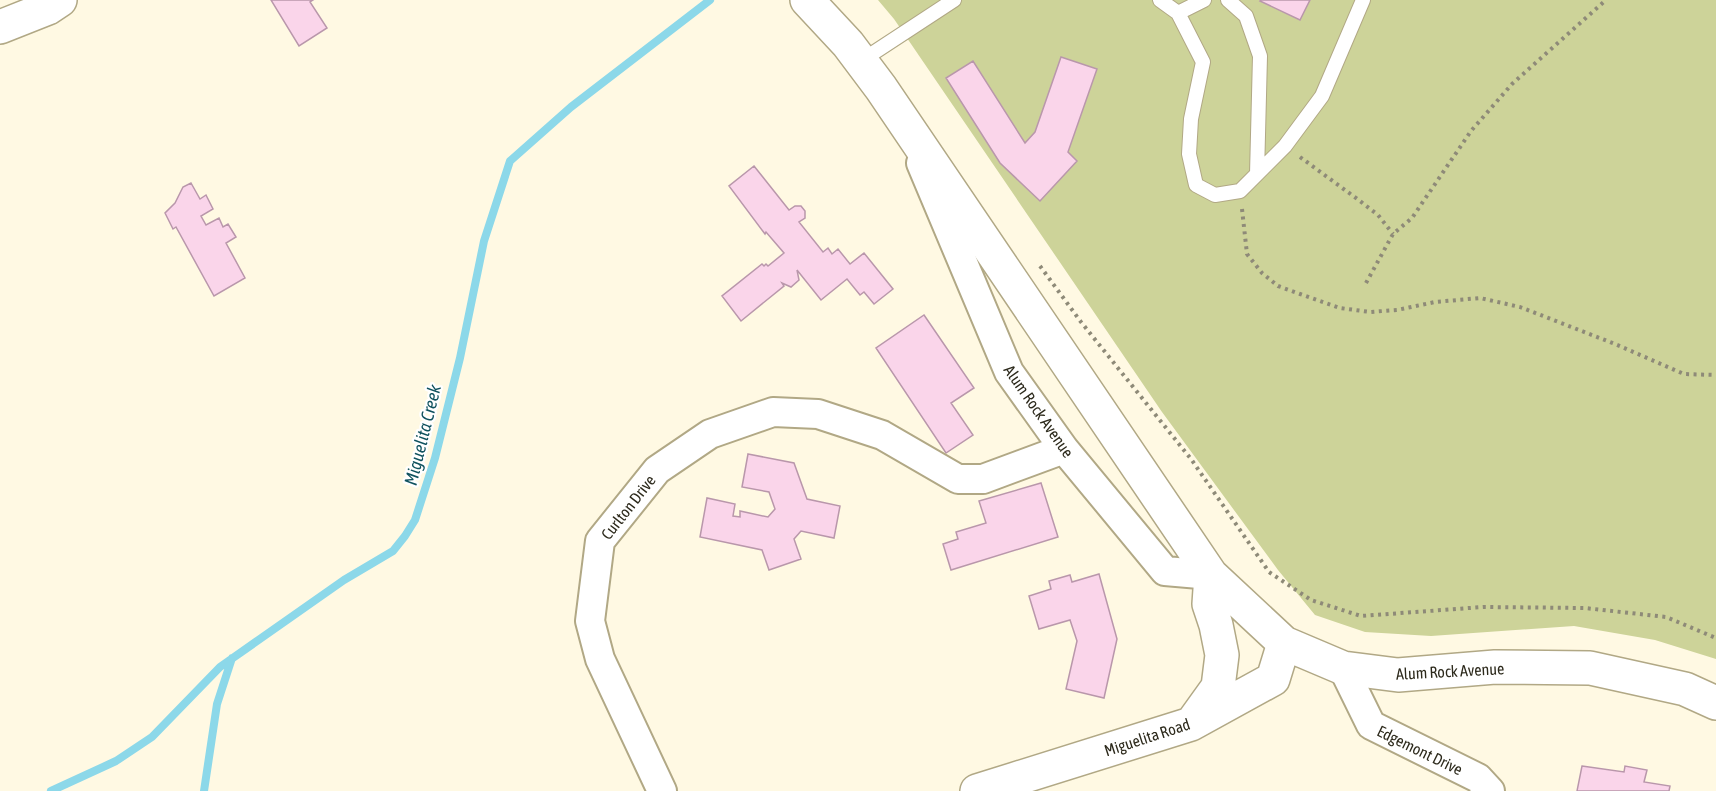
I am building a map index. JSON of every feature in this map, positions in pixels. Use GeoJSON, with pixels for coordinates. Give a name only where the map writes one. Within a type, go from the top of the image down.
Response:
{"type":"FeatureCollection","features":[{"type":"Feature","properties":{"kind":"street"},"geometry":{"type":"LineString","coordinates":[[0,27],[48,8],[60,0]]}},
{"type":"Feature","properties":{"kind":"street","name":"Alum Rock Avenue"},"geometry":{"type":"LineString","coordinates":[[808,1],[861,61],[903,120],[1210,575],[1284,643],[1343,668],[1398,675],[1495,668],[1590,668],[1685,689],[1716,703]]}},
{"type":"Feature","properties":{"kind":"street","name":"Alum Rock Avenue"},"geometry":{"type":"LineString","coordinates":[[903,120],[1009,372],[1064,449],[1165,571],[1210,575]]}},
{"type":"Feature","properties":{"kind":"street","name":"Curlton Drive"},"geometry":{"type":"LineString","coordinates":[[662,791],[600,659],[590,621],[600,541],[657,470],[710,434],[772,412],[818,414],[882,435],[958,479],[983,479],[1064,449]]}},
{"type":"Feature","properties":{"kind":"street"},"geometry":{"type":"LineString","coordinates":[[1191,724],[1218,687],[1221,655],[1216,625],[1209,604],[1210,575]]}},
{"type":"Feature","properties":{"kind":"street","name":"Miguelita Road"},"geometry":{"type":"LineString","coordinates":[[977,791],[1191,724],[1273,679],[1284,643]]}},
{"type":"Feature","properties":{"kind":"street","name":"Edgemont Drive"},"geometry":{"type":"LineString","coordinates":[[1343,668],[1371,726],[1478,778],[1490,791]]}},
{"type":"Feature","properties":{"kind":"lane"},"geometry":{"type":"LineString","coordinates":[[861,61],[954,0]]}},
{"type":"Feature","properties":{"kind":"lane"},"geometry":{"type":"LineString","coordinates":[[1161,0],[1178,13],[1203,62],[1191,120],[1189,154],[1196,185],[1215,195],[1240,191],[1285,146],[1322,96],[1363,0]]}},
{"type":"Feature","properties":{"kind":"lane"},"geometry":{"type":"LineString","coordinates":[[1178,13],[1204,0]]}},
{"type":"Feature","properties":{"kind":"lane"},"geometry":{"type":"LineString","coordinates":[[1228,0],[1246,16],[1260,56],[1257,174]]}},
{"type":"Feature","properties":{"kind":"path"},"geometry":{"type":"LineString","coordinates":[[1366,283],[1393,234],[1412,218],[1471,131],[1512,84],[1606,0]]}},
{"type":"Feature","properties":{"kind":"path"},"geometry":{"type":"LineString","coordinates":[[1285,146],[1378,215],[1393,234]]}},
{"type":"Feature","properties":{"kind":"path"},"geometry":{"type":"LineString","coordinates":[[1240,191],[1247,254],[1262,273],[1278,286],[1340,308],[1370,312],[1480,298],[1520,308],[1615,344],[1684,374],[1716,375]]}},
{"type":"Feature","properties":{"kind":"path"},"geometry":{"type":"LineString","coordinates":[[1040,265],[1081,322],[1191,459],[1269,572],[1311,600],[1361,616],[1484,607],[1585,608],[1666,617],[1716,638]]}},
{"type":"Feature","properties":{"kind":"green space"},"geometry":{"type":"Polygon","coordinates":[[[878,0],[1716,0],[1716,659],[1655,640],[1574,626],[1431,636],[1365,632],[1315,615],[1278,570],[1162,412],[894,19],[878,0]]]}},
{"type":"Feature","properties":{"kind":"building"},"geometry":{"type":"Polygon","coordinates":[[[271,0],[313,0],[310,2],[327,28],[299,46],[271,0]]]}},
{"type":"Feature","properties":{"kind":"building"},"geometry":{"type":"Polygon","coordinates":[[[1261,0],[1310,0],[1300,20],[1261,0]]]}},
{"type":"Feature","properties":{"kind":"building"},"geometry":{"type":"Polygon","coordinates":[[[1061,57],[1097,69],[1068,152],[1077,161],[1040,201],[1000,163],[946,78],[973,61],[1025,143],[1035,132],[1061,57]]]}},
{"type":"Feature","properties":{"kind":"building"},"geometry":{"type":"Polygon","coordinates":[[[754,166],[789,210],[795,206],[801,206],[805,211],[805,218],[799,222],[823,252],[828,248],[832,254],[838,249],[850,264],[864,253],[893,289],[874,304],[864,292],[860,295],[847,279],[821,300],[797,270],[799,280],[791,287],[782,283],[784,286],[741,321],[722,296],[762,264],[768,266],[784,253],[766,232],[765,234],[729,186],[754,166]]]}},
{"type":"Feature","properties":{"kind":"building"},"geometry":{"type":"Polygon","coordinates":[[[191,183],[200,199],[206,195],[213,209],[201,216],[206,225],[219,218],[223,227],[228,224],[236,237],[226,243],[245,278],[214,296],[176,227],[173,229],[165,213],[175,203],[183,187],[191,183]]]}},
{"type":"Feature","properties":{"kind":"building"},"geometry":{"type":"Polygon","coordinates":[[[924,315],[974,388],[951,403],[973,435],[946,453],[876,348],[924,315]]]}},
{"type":"Feature","properties":{"kind":"building"},"geometry":{"type":"Polygon","coordinates":[[[748,454],[794,463],[807,499],[840,506],[834,538],[801,531],[794,539],[801,559],[769,570],[762,550],[700,537],[707,498],[735,504],[733,516],[740,517],[740,511],[768,517],[775,509],[769,492],[742,487],[748,454]]]}},
{"type":"Feature","properties":{"kind":"building"},"geometry":{"type":"Polygon","coordinates":[[[1041,483],[1058,537],[951,570],[943,544],[958,539],[956,532],[986,523],[979,501],[1041,483]]]}},
{"type":"Feature","properties":{"kind":"building"},"geometry":{"type":"Polygon","coordinates":[[[1099,574],[1117,639],[1104,698],[1066,689],[1077,641],[1070,620],[1039,629],[1029,596],[1051,589],[1049,581],[1070,575],[1072,582],[1099,574]]]}},
{"type":"Feature","properties":{"kind":"building"},"geometry":{"type":"Polygon","coordinates":[[[1582,766],[1624,772],[1625,766],[1647,770],[1644,782],[1670,786],[1669,791],[1577,791],[1582,766]]]}},
{"type":"Feature","properties":{"kind":"waterway","name":"Miguelita Creek"},"geometry":{"type":"LineString","coordinates":[[51,791],[116,761],[152,737],[220,667],[344,580],[393,551],[415,520],[435,458],[460,358],[484,241],[510,161],[571,107],[710,0]]}},
{"type":"Feature","properties":{"kind":"waterway"},"geometry":{"type":"LineString","coordinates":[[204,791],[217,704],[232,658]]}}]}
